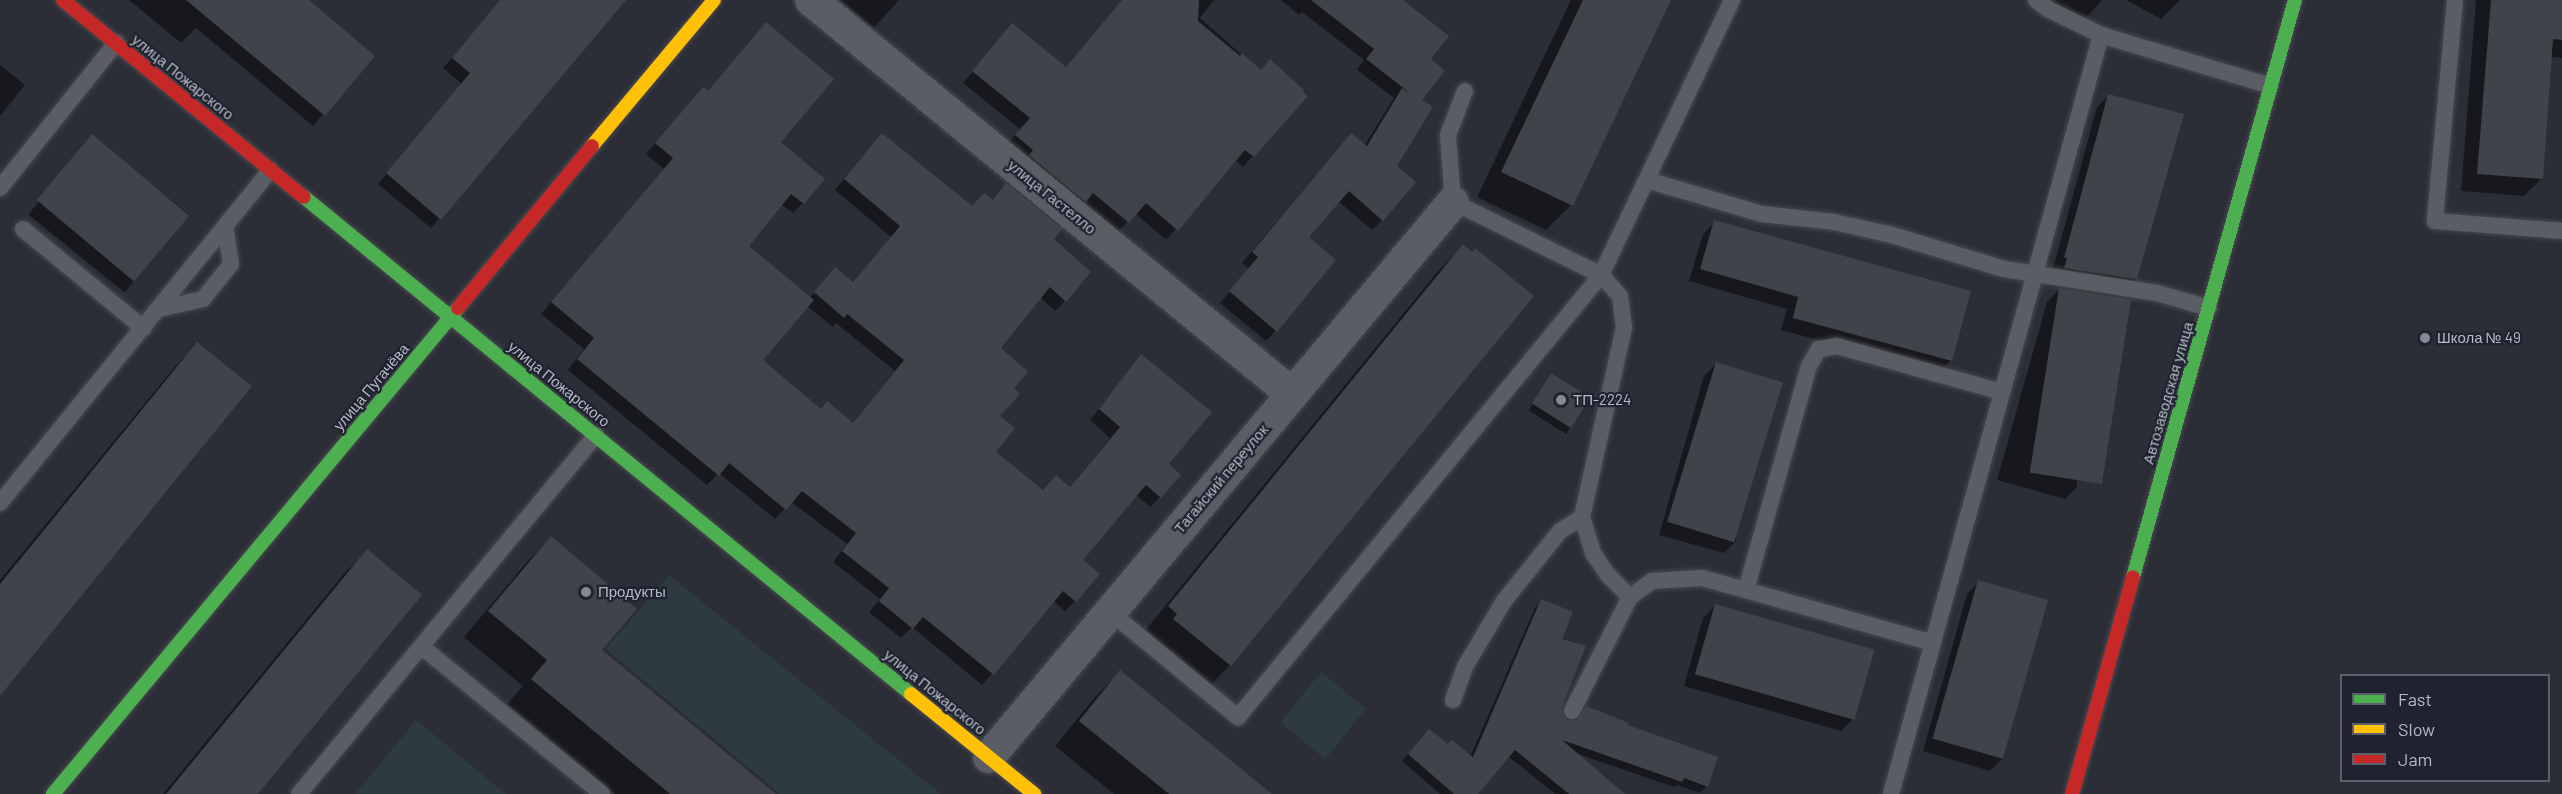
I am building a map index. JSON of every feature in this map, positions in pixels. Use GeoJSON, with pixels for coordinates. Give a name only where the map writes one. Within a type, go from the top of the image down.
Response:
{"type":"FeatureCollection","features":[{"type":"Feature","properties":{"kind":"street","name":"улица Пожарского"},"geometry":{"type":"LineString","coordinates":[[63,0],[1034,794]]}},
{"type":"Feature","properties":{"kind":"street","name":"улица Пугачёва"},"geometry":{"type":"LineString","coordinates":[[53,794],[714,0]]}},
{"type":"Feature","properties":{"kind":"street","name":"улица Гастелло"},"geometry":{"type":"LineString","coordinates":[[811,0],[1292,394]]}},
{"type":"Feature","properties":{"kind":"street","name":"Автозаводская улица"},"geometry":{"type":"LineString","coordinates":[[2072,794],[2295,0]]}},
{"type":"Feature","properties":{"kind":"street","name":"Тагайский переулок"},"geometry":{"type":"LineString","coordinates":[[989,757],[1453,202]]}},
{"type":"Feature","properties":{"kind":"lane"},"geometry":{"type":"LineString","coordinates":[[1110,612],[1238,717],[1601,275],[1732,0]]}},
{"type":"Feature","properties":{"kind":"lane"},"geometry":{"type":"LineString","coordinates":[[2036,0],[2048,9],[2101,35],[2271,86]]}},
{"type":"Feature","properties":{"kind":"lane"},"geometry":{"type":"LineString","coordinates":[[2455,0],[2435,221],[2562,231]]}},
{"type":"Feature","properties":{"kind":"lane"},"geometry":{"type":"LineString","coordinates":[[1891,794],[2101,35]]}},
{"type":"Feature","properties":{"kind":"lane"},"geometry":{"type":"LineString","coordinates":[[0,188],[116,43]]}},
{"type":"Feature","properties":{"kind":"lane"},"geometry":{"type":"LineString","coordinates":[[1465,92],[1448,135],[1453,202],[1601,275],[1620,296],[1624,328],[1582,517],[1593,553],[1608,575],[1630,597]]}},
{"type":"Feature","properties":{"kind":"lane"},"geometry":{"type":"LineString","coordinates":[[0,503],[271,170]]}},
{"type":"Feature","properties":{"kind":"lane"},"geometry":{"type":"LineString","coordinates":[[1647,180],[1762,214],[1834,222],[1892,235],[1949,255],[2036,276],[2157,293],[2209,308]]}},
{"type":"Feature","properties":{"kind":"lane"},"geometry":{"type":"LineString","coordinates":[[159,309],[202,299],[231,264],[225,227]]}},
{"type":"Feature","properties":{"kind":"lane"},"geometry":{"type":"LineString","coordinates":[[23,229],[143,328]]}},
{"type":"Feature","properties":{"kind":"lane"},"geometry":{"type":"LineString","coordinates":[[1746,590],[1809,366],[1819,349],[1837,346],[2002,392]]}},
{"type":"Feature","properties":{"kind":"lane"},"geometry":{"type":"LineString","coordinates":[[299,794],[596,435]]}},
{"type":"Feature","properties":{"kind":"lane"},"geometry":{"type":"LineString","coordinates":[[1453,700],[1466,665],[1504,601],[1560,531],[1582,517]]}},
{"type":"Feature","properties":{"kind":"lane"},"geometry":{"type":"LineString","coordinates":[[1572,711],[1630,597],[1652,581],[1702,578],[1933,643]]}},
{"type":"Feature","properties":{"kind":"lane"},"geometry":{"type":"LineString","coordinates":[[422,647],[602,794]]}},
{"type":"Feature","properties":{"kind":"shaded area"},"geometry":{"type":"Polygon","coordinates":[[[669,575],[941,794],[780,794],[606,649],[669,575]]]}},
{"type":"Feature","properties":{"kind":"shaded area"},"geometry":{"type":"Polygon","coordinates":[[[1321,672],[1366,709],[1325,759],[1280,723],[1321,672]]]}},
{"type":"Feature","properties":{"kind":"shaded area"},"geometry":{"type":"Polygon","coordinates":[[[416,720],[506,794],[355,794],[416,720]]]}},
{"type":"Feature","properties":{"kind":"building"},"geometry":{"type":"Polygon","coordinates":[[[186,0],[309,0],[375,56],[325,116],[186,0]]]}},
{"type":"Feature","properties":{"kind":"building"},"geometry":{"type":"Polygon","coordinates":[[[500,0],[626,0],[441,220],[386,173],[470,73],[452,58],[500,0]]]}},
{"type":"Feature","properties":{"kind":"building"},"geometry":{"type":"Polygon","coordinates":[[[1122,0],[1199,0],[1198,21],[1240,56],[1242,53],[1261,70],[1270,59],[1308,96],[1254,157],[1245,150],[1178,231],[1146,203],[1129,223],[1093,193],[1086,202],[1029,155],[1033,150],[1015,135],[1030,118],[972,71],[1012,23],[1066,67],[1122,0]]]}},
{"type":"Feature","properties":{"kind":"building"},"geometry":{"type":"Polygon","coordinates":[[[1311,0],[1403,0],[1449,36],[1431,59],[1445,71],[1422,100],[1433,107],[1397,166],[1416,182],[1383,221],[1349,191],[1309,237],[1336,260],[1277,332],[1229,291],[1258,257],[1252,252],[1351,133],[1367,146],[1402,88],[1410,93],[1366,59],[1374,49],[1311,0]]]}},
{"type":"Feature","properties":{"kind":"building"},"geometry":{"type":"Polygon","coordinates":[[[1583,0],[1671,0],[1573,206],[1501,172],[1583,0]]]}},
{"type":"Feature","properties":{"kind":"building"},"geometry":{"type":"Polygon","coordinates":[[[2491,0],[2562,0],[2562,40],[2553,39],[2543,179],[2477,174],[2491,0]]]}},
{"type":"Feature","properties":{"kind":"building"},"geometry":{"type":"Polygon","coordinates":[[[766,22],[834,79],[781,142],[825,179],[804,204],[791,194],[749,246],[814,300],[764,359],[765,362],[821,409],[827,401],[853,423],[904,360],[847,314],[844,318],[814,292],[835,267],[853,282],[900,226],[844,179],[882,133],[972,206],[984,193],[993,200],[1006,183],[1062,229],[1054,239],[1091,272],[1066,302],[1050,287],[1001,348],[1028,372],[1014,388],[1020,394],[1000,416],[1015,428],[996,452],[1043,490],[1056,475],[1070,487],[1120,427],[1099,409],[1141,354],[1212,412],[1169,464],[1181,475],[1161,498],[1146,485],[1083,560],[1100,574],[1076,602],[1063,591],[994,675],[923,617],[913,629],[879,601],[889,588],[842,551],[856,533],[802,491],[786,510],[729,463],[719,476],[577,359],[594,338],[551,302],[673,158],[655,143],[703,87],[708,91],[766,22]]]}},
{"type":"Feature","properties":{"kind":"building"},"geometry":{"type":"Polygon","coordinates":[[[2108,94],[2184,114],[2137,279],[2064,268],[2067,258],[2064,258],[2108,94]]]}},
{"type":"Feature","properties":{"kind":"building"},"geometry":{"type":"Polygon","coordinates":[[[92,134],[189,216],[134,282],[37,200],[92,134]]]}},
{"type":"Feature","properties":{"kind":"building"},"geometry":{"type":"Polygon","coordinates":[[[1714,220],[1971,291],[1952,361],[1793,318],[1798,297],[1700,269],[1714,220]]]}},
{"type":"Feature","properties":{"kind":"building"},"geometry":{"type":"Polygon","coordinates":[[[1463,244],[1472,252],[1475,248],[1534,296],[1231,666],[1173,619],[1177,614],[1168,606],[1463,244]]]}},
{"type":"Feature","properties":{"kind":"building"},"geometry":{"type":"Polygon","coordinates":[[[2059,288],[2131,299],[2102,484],[2030,473],[2059,288]]]}},
{"type":"Feature","properties":{"kind":"building"},"geometry":{"type":"Polygon","coordinates":[[[197,342],[252,386],[0,696],[0,584],[197,342]]]}},
{"type":"Feature","properties":{"kind":"building"},"geometry":{"type":"Polygon","coordinates":[[[1716,362],[1783,382],[1734,542],[1667,522],[1716,362]]]}},
{"type":"Feature","properties":{"kind":"building","name":"ТП-2224"},"geometry":{"type":"Polygon","coordinates":[[[1551,373],[1590,397],[1571,428],[1532,404],[1551,373]]]}},
{"type":"Feature","properties":{"kind":"building"},"geometry":{"type":"Polygon","coordinates":[[[551,536],[637,609],[602,650],[776,794],[670,794],[531,679],[547,660],[488,611],[551,536]]]}},
{"type":"Feature","properties":{"kind":"building"},"geometry":{"type":"Polygon","coordinates":[[[367,549],[422,595],[258,794],[166,794],[367,549]]]}},
{"type":"Feature","properties":{"kind":"building"},"geometry":{"type":"Polygon","coordinates":[[[1978,580],[2048,600],[2003,759],[1933,739],[1978,580]]]}},
{"type":"Feature","properties":{"kind":"building"},"geometry":{"type":"Polygon","coordinates":[[[1541,599],[1573,612],[1562,639],[1586,646],[1562,707],[1564,717],[1568,721],[1577,720],[1586,706],[1629,723],[1628,725],[1718,757],[1708,787],[1684,778],[1682,782],[1562,740],[1625,794],[1569,794],[1515,750],[1478,794],[1454,794],[1408,754],[1429,729],[1448,744],[1452,740],[1473,757],[1541,599]]]}},
{"type":"Feature","properties":{"kind":"building"},"geometry":{"type":"Polygon","coordinates":[[[1715,604],[1875,650],[1854,720],[1695,674],[1715,604]]]}},
{"type":"Feature","properties":{"kind":"building"},"geometry":{"type":"Polygon","coordinates":[[[1120,670],[1272,794],[1169,794],[1079,721],[1120,670]]]}},
{"type":"Feature","properties":{"kind":"traffic: fast"},"geometry":{"type":"LineString","coordinates":[[2133,577],[2295,0]]}},
{"type":"Feature","properties":{"kind":"traffic: fast"},"geometry":{"type":"LineString","coordinates":[[304,197],[911,694]]}},
{"type":"Feature","properties":{"kind":"traffic: fast"},"geometry":{"type":"LineString","coordinates":[[53,794],[458,308]]}},
{"type":"Feature","properties":{"kind":"traffic: slow"},"geometry":{"type":"LineString","coordinates":[[592,146],[714,0]]}},
{"type":"Feature","properties":{"kind":"traffic: slow"},"geometry":{"type":"LineString","coordinates":[[911,694],[1034,794]]}},
{"type":"Feature","properties":{"kind":"traffic: jam"},"geometry":{"type":"LineString","coordinates":[[63,0],[304,197]]}},
{"type":"Feature","properties":{"kind":"traffic: jam"},"geometry":{"type":"LineString","coordinates":[[458,308],[592,146]]}},
{"type":"Feature","properties":{"kind":"traffic: jam"},"geometry":{"type":"LineString","coordinates":[[2072,794],[2133,577]]}},
{"type":"Feature","properties":{"kind":"place","name":"Школа № 49"},"geometry":{"type":"Point","coordinates":[2425,338]}},
{"type":"Feature","properties":{"kind":"place","name":"ТП-2224"},"geometry":{"type":"Point","coordinates":[1561,400]}},
{"type":"Feature","properties":{"kind":"place","name":"Продукты"},"geometry":{"type":"Point","coordinates":[586,592]}}]}
